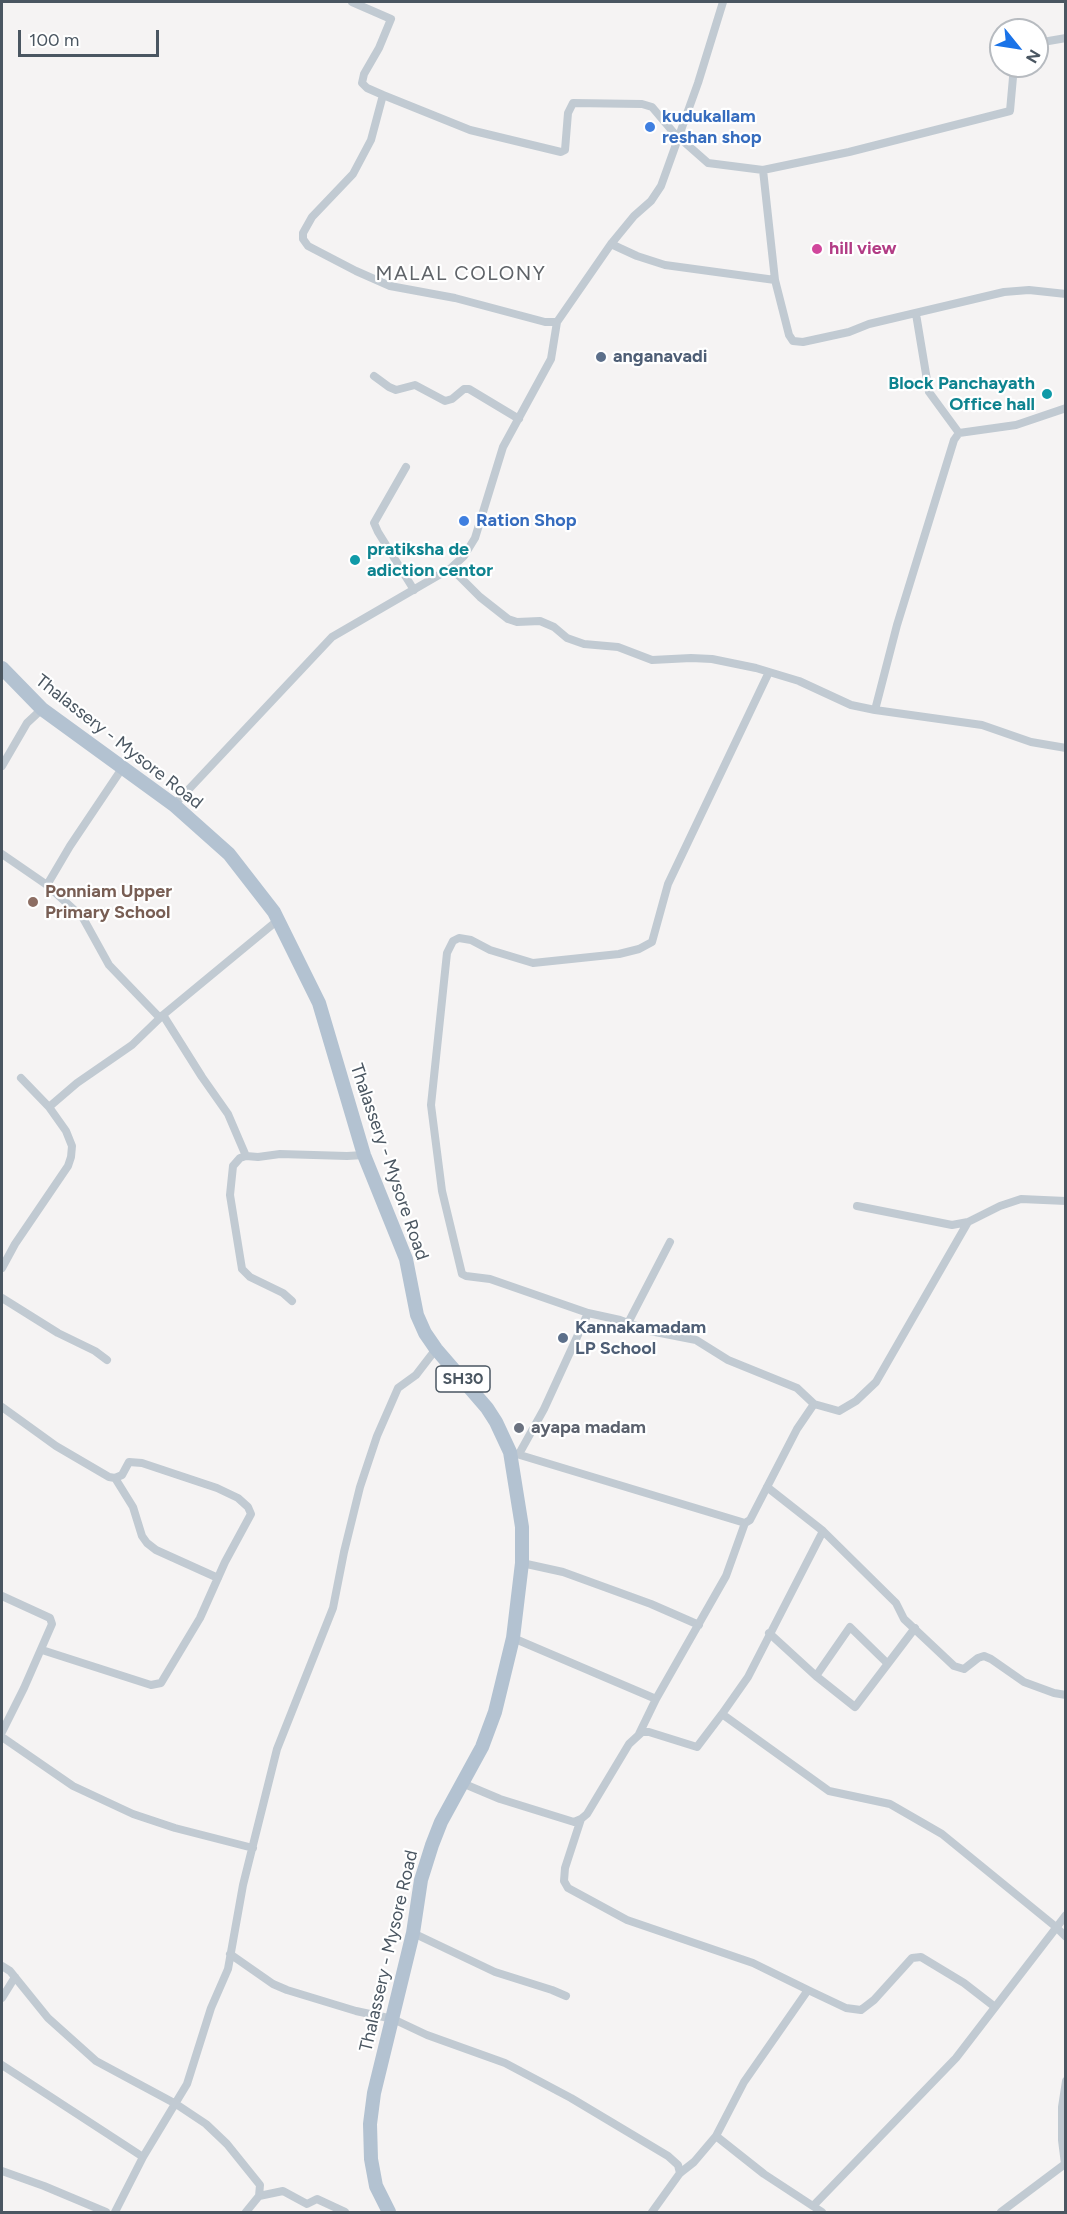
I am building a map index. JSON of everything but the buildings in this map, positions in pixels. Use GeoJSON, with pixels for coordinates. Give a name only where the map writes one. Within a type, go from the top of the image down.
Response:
{"type":"FeatureCollection","features":[{"type":"Feature","properties":{"kind":"main road","name":"Thalassery - Mysore Road"},"geometry":{"type":"LineString","coordinates":[[2,668],[42,709],[174,805],[229,854],[274,912],[319,1003],[364,1155],[406,1259],[417,1315],[425,1333],[487,1408],[515,1453],[522,1527],[522,1563],[513,1638],[495,1712],[482,1747],[441,1822],[421,1880],[413,1933],[374,2093],[370,2124],[371,2159],[376,2186],[389,2212]]}},
{"type":"Feature","properties":{"kind":"street"},"geometry":{"type":"LineString","coordinates":[[352,2],[391,19],[379,48],[364,74],[362,83],[367,88],[470,130],[561,152],[565,150],[568,112],[573,102],[642,104],[652,108],[708,163],[763,170],[849,152],[1010,111],[1013,78]]}},
{"type":"Feature","properties":{"kind":"street"},"geometry":{"type":"LineString","coordinates":[[174,805],[332,637],[451,568],[464,556],[475,538],[503,447],[551,359],[557,322],[611,244],[634,216],[651,201],[661,186],[698,83],[723,2]]}},
{"type":"Feature","properties":{"kind":"street"},"geometry":{"type":"LineString","coordinates":[[1049,41],[1065,38]]}},
{"type":"Feature","properties":{"kind":"street"},"geometry":{"type":"LineString","coordinates":[[383,95],[371,140],[353,174],[312,217],[303,233],[303,239],[308,246],[356,272],[390,286],[455,298],[545,322],[557,322]]}},
{"type":"Feature","properties":{"kind":"street"},"geometry":{"type":"LineString","coordinates":[[763,170],[775,280],[789,335],[793,341],[803,342],[849,332],[869,324],[1004,292],[1029,290],[1065,294]]}},
{"type":"Feature","properties":{"kind":"street"},"geometry":{"type":"LineString","coordinates":[[611,244],[665,265],[775,280]]}},
{"type":"Feature","properties":{"kind":"street"},"geometry":{"type":"LineString","coordinates":[[916,314],[929,392],[959,433]]}},
{"type":"Feature","properties":{"kind":"street"},"geometry":{"type":"LineString","coordinates":[[374,375],[396,390],[415,385],[445,401],[452,399],[464,389],[468,389],[519,419]]}},
{"type":"Feature","properties":{"kind":"street"},"geometry":{"type":"LineString","coordinates":[[875,710],[897,625],[954,440],[959,433],[1016,425],[1065,408]]}},
{"type":"Feature","properties":{"kind":"street"},"geometry":{"type":"LineString","coordinates":[[406,467],[374,523],[414,590]]}},
{"type":"Feature","properties":{"kind":"street"},"geometry":{"type":"LineString","coordinates":[[451,568],[480,597],[508,619],[540,621],[554,627],[567,638],[584,644],[618,647],[652,660],[712,659],[799,681],[851,705],[982,725],[1031,742],[1065,748]]}},
{"type":"Feature","properties":{"kind":"street"},"geometry":{"type":"LineString","coordinates":[[770,672],[668,884],[651,942],[639,950],[619,954],[533,963],[490,951],[471,940],[459,938],[453,941],[447,953],[431,1105],[442,1191],[461,1270],[466,1276],[490,1279],[588,1313],[650,1331],[696,1340],[728,1360],[797,1388],[814,1404],[839,1411],[856,1401],[876,1382],[968,1222]]}},
{"type":"Feature","properties":{"kind":"street"},"geometry":{"type":"LineString","coordinates":[[2,766],[27,723],[42,709]]}},
{"type":"Feature","properties":{"kind":"street"},"geometry":{"type":"LineString","coordinates":[[47,885],[123,767]]}},
{"type":"Feature","properties":{"kind":"street"},"geometry":{"type":"LineString","coordinates":[[2,854],[47,885],[83,918],[110,964],[161,1017],[228,1114],[246,1156]]}},
{"type":"Feature","properties":{"kind":"street"},"geometry":{"type":"LineString","coordinates":[[49,1107],[77,1083],[115,1058],[278,920]]}},
{"type":"Feature","properties":{"kind":"street"},"geometry":{"type":"LineString","coordinates":[[2,1268],[15,1244],[68,1166],[71,1157],[72,1146],[66,1131],[49,1107],[21,1078]]}},
{"type":"Feature","properties":{"kind":"street"},"geometry":{"type":"LineString","coordinates":[[292,1301],[283,1293],[250,1277],[242,1269],[230,1195],[233,1166],[240,1158],[246,1156],[364,1155]]}},
{"type":"Feature","properties":{"kind":"street"},"geometry":{"type":"LineString","coordinates":[[857,1206],[952,1225],[968,1222],[1000,1206],[1021,1199],[1065,1201]]}},
{"type":"Feature","properties":{"kind":"street"},"geometry":{"type":"LineString","coordinates":[[628,1323],[670,1242]]}},
{"type":"Feature","properties":{"kind":"street"},"geometry":{"type":"LineString","coordinates":[[2,1298],[107,1360]]}},
{"type":"Feature","properties":{"kind":"street"},"geometry":{"type":"LineString","coordinates":[[588,1313],[544,1408],[515,1453],[745,1523]]}},
{"type":"Feature","properties":{"kind":"street"},"geometry":{"type":"LineString","coordinates":[[115,2212],[143,2157],[176,2104],[195,2062],[211,2008],[228,1969],[238,1908],[277,1749],[333,1608],[360,1487],[378,1436],[398,1388],[416,1375],[436,1349]]}},
{"type":"Feature","properties":{"kind":"street"},"geometry":{"type":"LineString","coordinates":[[638,1735],[726,1576],[745,1523],[750,1520],[797,1429],[814,1404]]}},
{"type":"Feature","properties":{"kind":"street"},"geometry":{"type":"LineString","coordinates":[[2,1407],[85,1465],[115,1478],[133,1507],[142,1536],[147,1543],[156,1550],[218,1578]]}},
{"type":"Feature","properties":{"kind":"street"},"geometry":{"type":"LineString","coordinates":[[42,1650],[151,1685],[162,1683],[200,1618],[251,1515],[248,1507],[238,1498],[217,1488],[142,1463],[129,1462],[122,1475],[115,1478]]}},
{"type":"Feature","properties":{"kind":"street"},"geometry":{"type":"LineString","coordinates":[[767,1487],[823,1531],[896,1604],[904,1619],[954,1666],[964,1669],[984,1656],[1024,1682],[1065,1695]]}},
{"type":"Feature","properties":{"kind":"street"},"geometry":{"type":"LineString","coordinates":[[823,1531],[748,1677],[697,1747],[649,1732],[642,1732],[628,1744],[594,1804],[582,1819],[565,1868],[564,1881],[568,1888],[627,1920],[753,1963],[846,2007],[861,2010],[874,2000],[912,1958],[921,1957],[964,1983],[995,2007]]}},
{"type":"Feature","properties":{"kind":"street"},"geometry":{"type":"LineString","coordinates":[[522,1563],[563,1572],[651,1604],[699,1625]]}},
{"type":"Feature","properties":{"kind":"street"},"geometry":{"type":"LineString","coordinates":[[2,1596],[50,1618],[52,1624],[42,1650],[2,1732]]}},
{"type":"Feature","properties":{"kind":"street"},"geometry":{"type":"LineString","coordinates":[[816,1676],[849,1627],[887,1663]]}},
{"type":"Feature","properties":{"kind":"street"},"geometry":{"type":"LineString","coordinates":[[769,1633],[816,1676],[855,1707],[915,1628]]}},
{"type":"Feature","properties":{"kind":"street"},"geometry":{"type":"LineString","coordinates":[[513,1638],[656,1699]]}},
{"type":"Feature","properties":{"kind":"street"},"geometry":{"type":"LineString","coordinates":[[722,1714],[829,1791],[890,1804],[942,1834],[1056,1927],[1065,1937]]}},
{"type":"Feature","properties":{"kind":"street"},"geometry":{"type":"LineString","coordinates":[[2,1737],[73,1786],[133,1814],[175,1828],[253,1848]]}},
{"type":"Feature","properties":{"kind":"street"},"geometry":{"type":"LineString","coordinates":[[462,1783],[500,1799],[562,1819],[574,1822],[582,1819]]}},
{"type":"Feature","properties":{"kind":"street"},"geometry":{"type":"LineString","coordinates":[[813,2206],[956,2058],[1065,1915]]}},
{"type":"Feature","properties":{"kind":"street"},"geometry":{"type":"LineString","coordinates":[[413,1933],[487,1969],[566,1996]]}},
{"type":"Feature","properties":{"kind":"street"},"geometry":{"type":"LineString","coordinates":[[230,1954],[273,1984],[287,1990],[356,2011],[393,2019],[427,2035],[505,2063],[571,2098],[668,2156],[678,2165],[680,2173]]}},
{"type":"Feature","properties":{"kind":"street"},"geometry":{"type":"LineString","coordinates":[[2,1966],[10,1971],[48,2019],[96,2061],[176,2104],[206,2124],[227,2144],[260,2185],[259,2196],[246,2212]]}},
{"type":"Feature","properties":{"kind":"street"},"geometry":{"type":"LineString","coordinates":[[2,1998],[15,1977]]}},
{"type":"Feature","properties":{"kind":"street"},"geometry":{"type":"LineString","coordinates":[[652,2212],[680,2173],[694,2162],[716,2136],[744,2082],[808,1990]]}},
{"type":"Feature","properties":{"kind":"street"},"geometry":{"type":"LineString","coordinates":[[2,2065],[143,2157]]}},
{"type":"Feature","properties":{"kind":"street"},"geometry":{"type":"LineString","coordinates":[[1001,2212],[1065,2164],[1062,2107],[1065,2081]]}},
{"type":"Feature","properties":{"kind":"street"},"geometry":{"type":"LineString","coordinates":[[716,2136],[764,2174],[822,2212]]}},
{"type":"Feature","properties":{"kind":"street"},"geometry":{"type":"LineString","coordinates":[[2,2171],[106,2212]]}},
{"type":"Feature","properties":{"kind":"street"},"geometry":{"type":"LineString","coordinates":[[259,2196],[283,2191],[307,2204],[317,2199],[345,2212]]}},
{"type":"Feature","properties":{"kind":"place","name":"kudukallam reshan shop"},"geometry":{"type":"Point","coordinates":[650,127]}},
{"type":"Feature","properties":{"kind":"place","name":"hill view"},"geometry":{"type":"Point","coordinates":[817,249]}},
{"type":"Feature","properties":{"kind":"place","name":"anganavadi"},"geometry":{"type":"Point","coordinates":[601,357]}},
{"type":"Feature","properties":{"kind":"place","name":"Block Panchayath Office hall"},"geometry":{"type":"Point","coordinates":[1047,394]}},
{"type":"Feature","properties":{"kind":"place","name":"Ration Shop"},"geometry":{"type":"Point","coordinates":[464,521]}},
{"type":"Feature","properties":{"kind":"place","name":"pratiksha de adiction centor"},"geometry":{"type":"Point","coordinates":[355,560]}},
{"type":"Feature","properties":{"kind":"place","name":"Ponniam Upper Primary School"},"geometry":{"type":"Point","coordinates":[33,902]}},
{"type":"Feature","properties":{"kind":"place","name":"Kannakamadam LP School"},"geometry":{"type":"Point","coordinates":[563,1338]}},
{"type":"Feature","properties":{"kind":"place","name":"ayapa madam"},"geometry":{"type":"Point","coordinates":[519,1428]}},
{"type":"Feature","properties":{"kind":"district","name":"MALAL COLONY"},"geometry":{"type":"Point","coordinates":[461,274]}}]}
